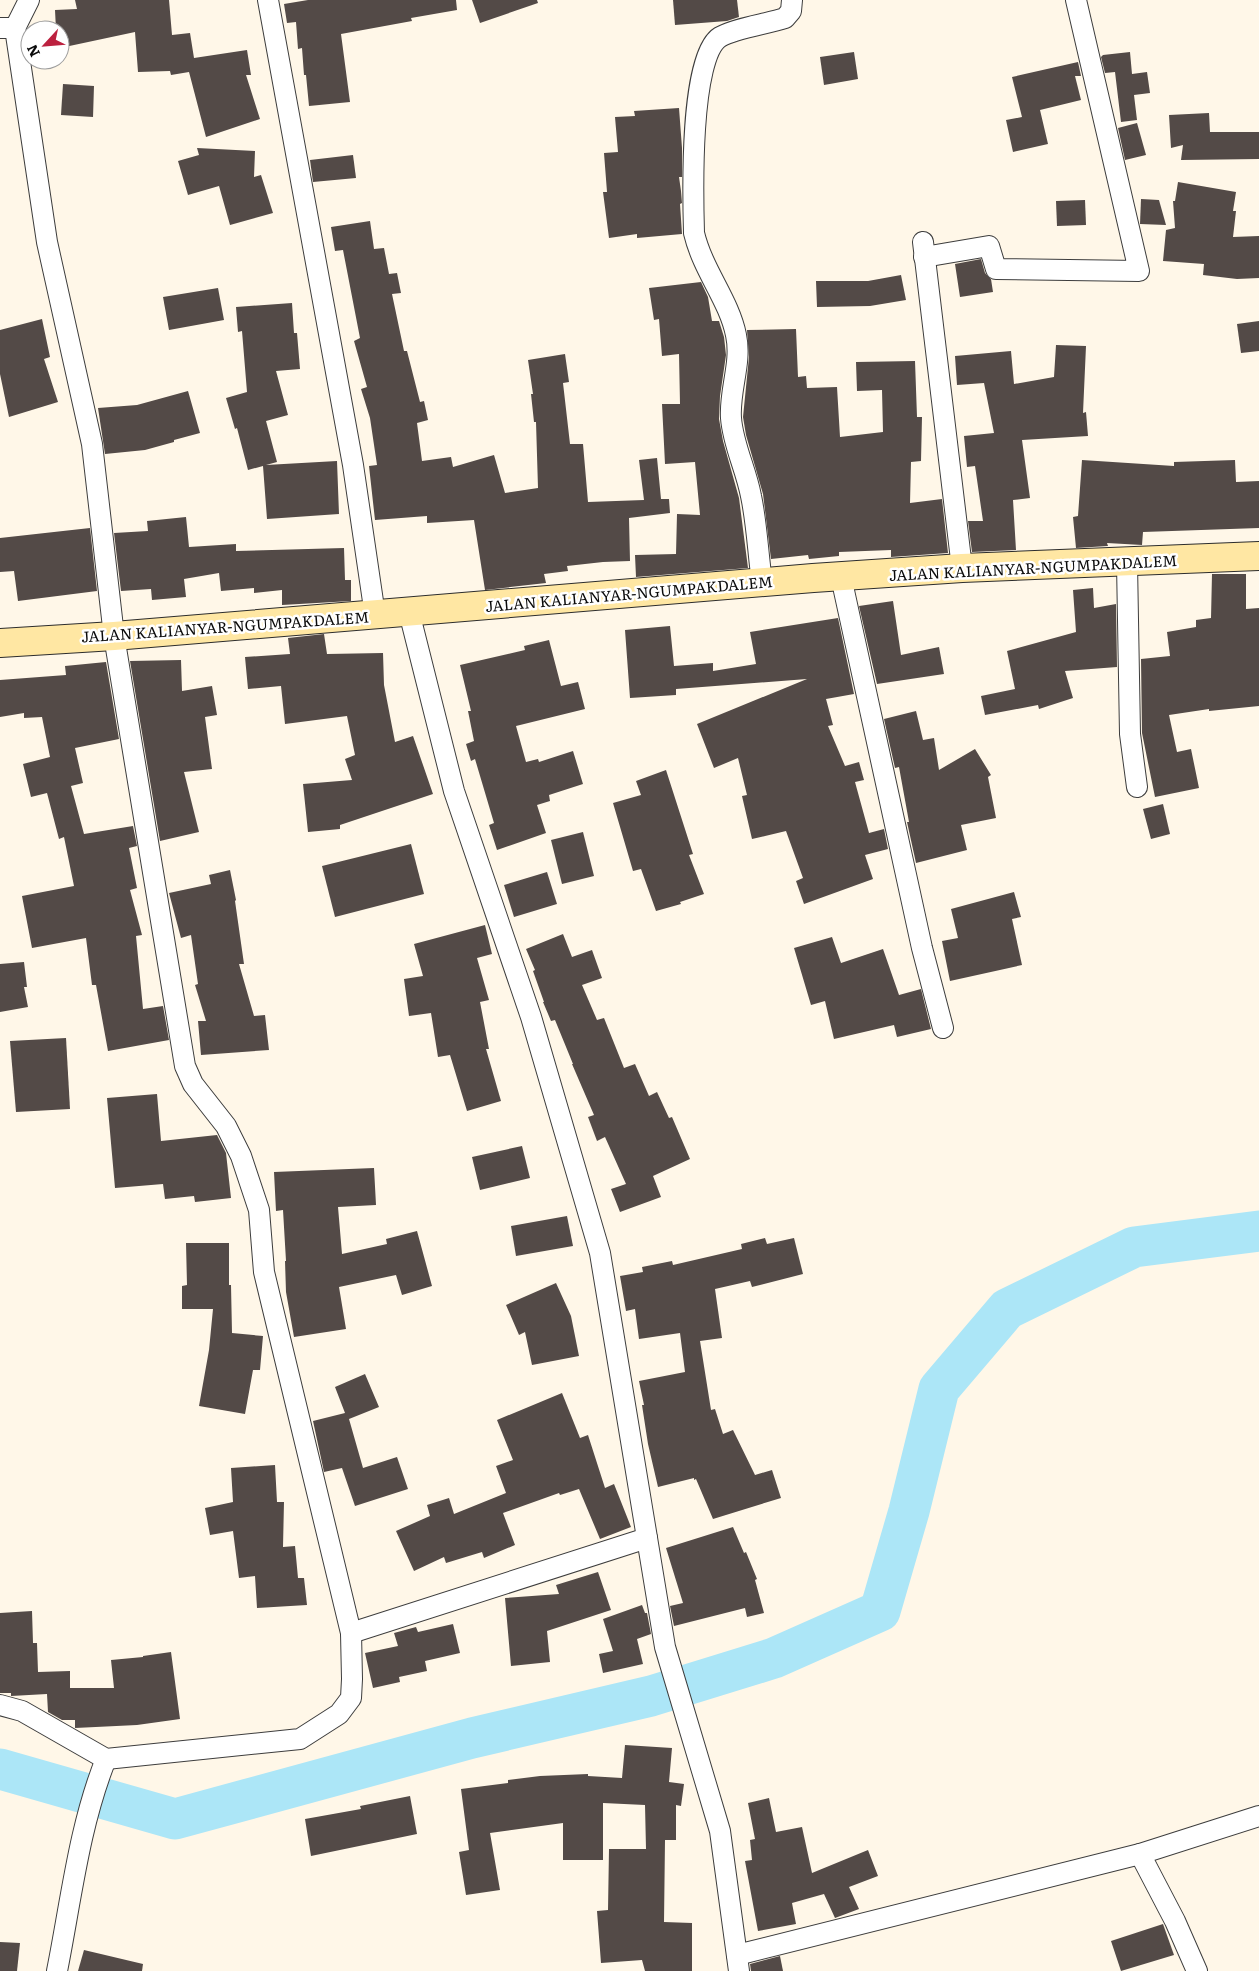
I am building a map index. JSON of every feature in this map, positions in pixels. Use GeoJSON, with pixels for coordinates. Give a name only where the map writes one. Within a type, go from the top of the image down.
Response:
{"type":"FeatureCollection","features":[{"type":"Feature","properties":{"kind":"street"},"geometry":{"type":"LineString","coordinates":[[0,1704],[22,1711],[103,1766],[300,1739],[339,1714],[351,1698],[352,1679],[351,1633],[299,1424],[264,1272],[260,1210],[241,1156],[226,1126],[193,1084],[185,1066],[114,636],[92,444],[47,242],[7,28],[29,0]]}},
{"type":"Feature","properties":{"kind":"street"},"geometry":{"type":"LineString","coordinates":[[268,0],[353,465],[375,615]]}},
{"type":"Feature","properties":{"kind":"street"},"geometry":{"type":"LineString","coordinates":[[762,582],[751,495],[735,440],[731,418],[739,351],[737,336],[733,322],[698,251],[694,234],[696,116],[698,86],[712,43],[730,33],[785,18],[791,11],[792,0]]}},
{"type":"Feature","properties":{"kind":"street"},"geometry":{"type":"LineString","coordinates":[[962,568],[923,249],[989,246],[996,269],[1139,271],[1076,0]]}},
{"type":"Feature","properties":{"kind":"street","name":"JALAN KALIANYAR-NGUMPAKDALEM"},"geometry":{"type":"LineString","coordinates":[[0,642],[114,636],[762,582],[962,568],[1127,573],[1259,556]]}},
{"type":"Feature","properties":{"kind":"street"},"geometry":{"type":"LineString","coordinates":[[1127,573],[1130,734],[1137,787]]}},
{"type":"Feature","properties":{"kind":"street"},"geometry":{"type":"LineString","coordinates":[[841,577],[922,948],[943,1028]]}},
{"type":"Feature","properties":{"kind":"street"},"geometry":{"type":"LineString","coordinates":[[409,612],[454,791],[531,1017],[600,1253],[665,1647],[720,1831],[738,1963],[1140,1854],[1259,1816]]}},
{"type":"Feature","properties":{"kind":"street"},"geometry":{"type":"LineString","coordinates":[[351,1633],[647,1538]]}},
{"type":"Feature","properties":{"kind":"street"},"geometry":{"type":"LineString","coordinates":[[57,1971],[85,1830],[103,1766]]}},
{"type":"Feature","properties":{"kind":"street"},"geometry":{"type":"LineString","coordinates":[[1140,1854],[1175,1921],[1196,1971]]}},
{"type":"Feature","properties":{"kind":"building"},"geometry":{"type":"Polygon","coordinates":[[[75,0],[169,0],[172,35],[190,33],[194,58],[247,50],[251,75],[246,75],[260,119],[206,137],[189,72],[171,75],[170,71],[138,72],[135,32],[70,46],[70,20],[56,20],[55,10],[77,9],[75,0]]]}},
{"type":"Feature","properties":{"kind":"building"},"geometry":{"type":"Polygon","coordinates":[[[308,0],[456,0],[457,10],[411,18],[412,21],[341,34],[350,102],[309,106],[302,48],[298,49],[296,22],[287,23],[284,4],[308,0]]]}},
{"type":"Feature","properties":{"kind":"building"},"geometry":{"type":"Polygon","coordinates":[[[472,0],[537,0],[538,3],[480,23],[472,0]]]}},
{"type":"Feature","properties":{"kind":"building"},"geometry":{"type":"Polygon","coordinates":[[[673,0],[737,0],[739,17],[727,21],[675,25],[673,0]]]}},
{"type":"Feature","properties":{"kind":"building"},"geometry":{"type":"Polygon","coordinates":[[[854,52],[858,79],[824,85],[820,57],[854,52]]]}},
{"type":"Feature","properties":{"kind":"building"},"geometry":{"type":"Polygon","coordinates":[[[1130,52],[1132,74],[1147,72],[1150,93],[1134,95],[1137,120],[1121,122],[1115,72],[1105,73],[1101,57],[1103,55],[1130,52]]]}},
{"type":"Feature","properties":{"kind":"building"},"geometry":{"type":"Polygon","coordinates":[[[1078,62],[1081,76],[1075,76],[1081,100],[1040,110],[1048,144],[1013,152],[1006,120],[1022,117],[1012,77],[1078,62]]]}},
{"type":"Feature","properties":{"kind":"building"},"geometry":{"type":"Polygon","coordinates":[[[63,84],[94,86],[93,117],[61,115],[63,84]]]}},
{"type":"Feature","properties":{"kind":"building"},"geometry":{"type":"Polygon","coordinates":[[[679,108],[682,148],[682,177],[679,177],[682,203],[680,204],[682,234],[637,238],[637,234],[609,238],[603,192],[607,192],[604,153],[618,152],[615,117],[635,116],[634,111],[679,108]]]}},
{"type":"Feature","properties":{"kind":"building"},"geometry":{"type":"Polygon","coordinates":[[[1209,113],[1210,132],[1259,132],[1259,159],[1181,160],[1183,145],[1171,148],[1169,115],[1209,113]]]}},
{"type":"Feature","properties":{"kind":"building"},"geometry":{"type":"Polygon","coordinates":[[[1137,123],[1146,155],[1125,160],[1118,128],[1137,123]]]}},
{"type":"Feature","properties":{"kind":"building"},"geometry":{"type":"Polygon","coordinates":[[[197,148],[255,151],[254,177],[261,175],[273,213],[230,225],[219,186],[188,195],[178,161],[199,155],[197,148]]]}},
{"type":"Feature","properties":{"kind":"building"},"geometry":{"type":"Polygon","coordinates":[[[353,155],[356,178],[313,182],[310,160],[353,155]]]}},
{"type":"Feature","properties":{"kind":"building"},"geometry":{"type":"Polygon","coordinates":[[[1178,182],[1236,192],[1233,211],[1236,211],[1233,237],[1259,236],[1259,278],[1237,279],[1203,275],[1204,264],[1163,261],[1166,230],[1175,228],[1173,201],[1175,201],[1178,182]]]}},
{"type":"Feature","properties":{"kind":"building"},"geometry":{"type":"Polygon","coordinates":[[[1141,199],[1159,200],[1166,225],[1140,224],[1141,199]]]}},
{"type":"Feature","properties":{"kind":"building"},"geometry":{"type":"Polygon","coordinates":[[[1085,200],[1086,225],[1057,226],[1056,201],[1085,200]]]}},
{"type":"Feature","properties":{"kind":"building"},"geometry":{"type":"Polygon","coordinates":[[[370,221],[374,249],[384,248],[389,274],[397,273],[401,293],[392,294],[404,351],[407,351],[420,402],[424,401],[428,420],[417,423],[422,461],[451,457],[453,467],[494,455],[505,493],[538,488],[536,422],[534,422],[531,394],[533,394],[528,360],[565,354],[569,382],[563,383],[570,444],[583,444],[588,502],[644,500],[639,460],[657,458],[661,499],[669,499],[670,513],[629,518],[630,561],[567,566],[568,571],[544,574],[546,583],[485,590],[474,520],[427,523],[427,516],[375,520],[369,466],[377,465],[370,418],[361,389],[367,387],[354,341],[360,338],[343,250],[335,251],[331,227],[370,221]]]}},
{"type":"Feature","properties":{"kind":"building"},"geometry":{"type":"Polygon","coordinates":[[[981,259],[985,273],[991,279],[993,292],[960,297],[955,264],[981,259]]]}},
{"type":"Feature","properties":{"kind":"building"},"geometry":{"type":"Polygon","coordinates":[[[901,275],[906,300],[870,306],[817,307],[816,281],[868,281],[901,275]]]}},
{"type":"Feature","properties":{"kind":"building"},"geometry":{"type":"Polygon","coordinates":[[[701,282],[708,297],[712,321],[719,321],[724,337],[726,355],[720,396],[719,419],[723,441],[739,498],[748,568],[636,577],[635,555],[676,554],[677,514],[700,515],[695,462],[665,464],[662,404],[680,404],[679,354],[662,356],[659,319],[654,320],[649,288],[701,282]]]}},
{"type":"Feature","properties":{"kind":"building"},"geometry":{"type":"Polygon","coordinates":[[[218,288],[224,320],[169,330],[163,297],[218,288]]]}},
{"type":"Feature","properties":{"kind":"building"},"geometry":{"type":"Polygon","coordinates":[[[292,303],[294,333],[297,333],[300,369],[276,371],[288,415],[266,421],[277,462],[266,465],[337,461],[339,514],[267,519],[263,466],[248,470],[237,428],[235,429],[226,398],[247,392],[242,331],[238,332],[236,307],[292,303]]]}},
{"type":"Feature","properties":{"kind":"building"},"geometry":{"type":"Polygon","coordinates":[[[42,319],[50,357],[44,359],[58,402],[9,417],[0,374],[0,330],[42,319]]]}},
{"type":"Feature","properties":{"kind":"building"},"geometry":{"type":"Polygon","coordinates":[[[1259,321],[1259,351],[1241,353],[1237,324],[1259,321]]]}},
{"type":"Feature","properties":{"kind":"building"},"geometry":{"type":"Polygon","coordinates":[[[796,329],[798,377],[806,376],[807,388],[837,387],[840,437],[883,432],[882,390],[857,391],[856,362],[915,361],[917,417],[922,417],[921,461],[911,462],[910,503],[942,499],[948,553],[891,557],[891,550],[839,552],[839,556],[809,559],[808,555],[771,559],[763,494],[746,435],[743,417],[749,357],[747,330],[796,329]]]}},
{"type":"Feature","properties":{"kind":"building"},"geometry":{"type":"Polygon","coordinates":[[[1056,345],[1086,346],[1083,413],[1086,412],[1088,436],[1022,440],[1030,498],[1013,500],[1016,550],[972,552],[968,521],[983,521],[975,466],[967,467],[964,436],[994,433],[984,383],[957,385],[955,356],[1011,351],[1014,384],[1054,377],[1056,345]]]}},
{"type":"Feature","properties":{"kind":"building"},"geometry":{"type":"Polygon","coordinates":[[[188,391],[200,433],[145,450],[105,454],[98,408],[137,405],[188,391]]]}},
{"type":"Feature","properties":{"kind":"building"},"geometry":{"type":"Polygon","coordinates":[[[1082,460],[1174,466],[1174,462],[1235,460],[1236,482],[1259,481],[1259,528],[1143,532],[1142,545],[1107,543],[1108,546],[1076,548],[1073,517],[1078,516],[1082,460]]]}},
{"type":"Feature","properties":{"kind":"building"},"geometry":{"type":"Polygon","coordinates":[[[186,517],[189,547],[236,544],[236,551],[344,548],[345,580],[351,580],[351,601],[282,605],[282,590],[254,593],[254,588],[221,591],[219,573],[184,579],[186,597],[152,600],[151,589],[121,591],[114,533],[148,531],[147,521],[186,517]]]}},
{"type":"Feature","properties":{"kind":"building"},"geometry":{"type":"Polygon","coordinates":[[[90,528],[97,591],[18,601],[14,571],[0,572],[0,538],[90,528]]]}},
{"type":"Feature","properties":{"kind":"building"},"geometry":{"type":"Polygon","coordinates":[[[1212,574],[1246,574],[1246,609],[1259,608],[1259,706],[1209,711],[1209,709],[1169,715],[1177,752],[1191,749],[1199,788],[1155,797],[1142,733],[1141,659],[1170,656],[1167,632],[1196,627],[1196,620],[1211,618],[1212,574]]]}},
{"type":"Feature","properties":{"kind":"building"},"geometry":{"type":"Polygon","coordinates":[[[1093,588],[1094,608],[1116,604],[1117,667],[1065,671],[1073,698],[1039,709],[1038,705],[985,715],[981,696],[1015,689],[1007,651],[1076,632],[1073,590],[1093,588]]]}},
{"type":"Feature","properties":{"kind":"building"},"geometry":{"type":"Polygon","coordinates":[[[893,601],[901,655],[939,647],[944,674],[877,684],[859,606],[893,601]]]}},
{"type":"Feature","properties":{"kind":"building"},"geometry":{"type":"Polygon","coordinates":[[[838,618],[854,694],[826,699],[833,725],[828,726],[845,766],[859,762],[864,780],[855,782],[869,833],[884,829],[888,849],[865,855],[873,879],[804,904],[796,881],[803,878],[786,831],[752,839],[742,796],[747,795],[738,758],[714,768],[697,724],[807,679],[676,689],[676,695],[630,698],[625,630],[670,626],[674,666],[713,663],[713,671],[756,664],[750,632],[838,618]]]}},
{"type":"Feature","properties":{"kind":"building"},"geometry":{"type":"Polygon","coordinates":[[[324,634],[327,654],[383,653],[384,685],[395,742],[413,736],[433,794],[340,825],[340,829],[308,832],[303,784],[352,780],[345,759],[355,755],[347,716],[285,724],[281,686],[248,689],[245,657],[290,654],[288,638],[324,634]]]}},
{"type":"Feature","properties":{"kind":"building"},"geometry":{"type":"Polygon","coordinates":[[[549,640],[561,686],[578,682],[585,709],[516,726],[526,762],[538,759],[539,762],[573,751],[583,784],[549,795],[550,801],[537,805],[546,833],[497,850],[489,825],[494,823],[475,759],[471,761],[466,744],[474,741],[468,711],[471,711],[460,665],[525,650],[524,646],[549,640]]]}},
{"type":"Feature","properties":{"kind":"building"},"geometry":{"type":"Polygon","coordinates":[[[181,660],[182,691],[212,686],[217,715],[205,717],[212,769],[184,772],[199,832],[160,841],[130,661],[181,660]]]}},
{"type":"Feature","properties":{"kind":"building"},"geometry":{"type":"Polygon","coordinates":[[[106,662],[119,739],[75,748],[83,783],[71,786],[84,834],[133,826],[137,846],[129,848],[137,888],[130,890],[142,935],[136,936],[143,1009],[163,1006],[169,1040],[108,1051],[96,985],[92,985],[86,938],[32,948],[22,896],[74,886],[64,837],[59,839],[47,793],[31,797],[23,764],[50,757],[42,717],[24,718],[24,713],[0,717],[0,680],[66,675],[65,666],[106,662]]]}},
{"type":"Feature","properties":{"kind":"building"},"geometry":{"type":"Polygon","coordinates":[[[916,711],[923,740],[934,738],[939,770],[975,749],[991,775],[988,777],[996,818],[961,825],[967,850],[916,863],[907,822],[909,822],[899,767],[895,768],[884,719],[916,711]]]}},
{"type":"Feature","properties":{"kind":"building"},"geometry":{"type":"Polygon","coordinates":[[[666,770],[693,854],[689,855],[704,894],[680,902],[681,904],[656,911],[641,869],[633,871],[613,803],[641,795],[636,781],[666,770]]]}},
{"type":"Feature","properties":{"kind":"building"},"geometry":{"type":"Polygon","coordinates":[[[1163,804],[1170,834],[1151,839],[1143,809],[1163,804]]]}},
{"type":"Feature","properties":{"kind":"building"},"geometry":{"type":"Polygon","coordinates":[[[583,832],[594,876],[562,884],[551,840],[583,832]]]}},
{"type":"Feature","properties":{"kind":"building"},"geometry":{"type":"Polygon","coordinates":[[[411,844],[424,894],[335,917],[322,866],[411,844]]]}},
{"type":"Feature","properties":{"kind":"building"},"geometry":{"type":"Polygon","coordinates":[[[230,870],[236,900],[244,964],[239,964],[254,1016],[265,1015],[269,1050],[201,1055],[198,1021],[206,1021],[195,985],[198,984],[191,935],[181,938],[169,893],[211,884],[209,875],[230,870]]]}},
{"type":"Feature","properties":{"kind":"building"},"geometry":{"type":"Polygon","coordinates":[[[547,872],[557,904],[514,917],[504,885],[547,872]]]}},
{"type":"Feature","properties":{"kind":"building"},"geometry":{"type":"Polygon","coordinates":[[[1014,892],[1021,917],[1012,919],[1022,965],[950,981],[942,941],[958,938],[951,909],[1014,892]]]}},
{"type":"Feature","properties":{"kind":"building"},"geometry":{"type":"Polygon","coordinates":[[[485,925],[492,954],[477,958],[489,1000],[480,1002],[489,1049],[486,1049],[501,1101],[467,1111],[450,1055],[438,1057],[431,1013],[409,1016],[404,979],[423,976],[414,944],[485,925]]]}},
{"type":"Feature","properties":{"kind":"building"},"geometry":{"type":"Polygon","coordinates":[[[563,934],[572,957],[592,950],[602,978],[582,985],[597,1020],[604,1018],[624,1068],[635,1064],[649,1096],[657,1092],[669,1118],[672,1117],[690,1159],[653,1176],[661,1197],[620,1212],[611,1189],[626,1184],[605,1137],[597,1141],[588,1117],[594,1115],[555,1020],[551,1021],[543,1002],[533,971],[535,970],[526,949],[563,934]]]}},
{"type":"Feature","properties":{"kind":"building"},"geometry":{"type":"Polygon","coordinates":[[[832,937],[841,963],[883,949],[899,995],[921,989],[931,1029],[897,1037],[894,1025],[834,1039],[825,1001],[811,1005],[794,948],[832,937]]]}},
{"type":"Feature","properties":{"kind":"building"},"geometry":{"type":"Polygon","coordinates":[[[24,962],[27,987],[24,987],[28,1007],[0,1012],[0,964],[24,962]]]}},
{"type":"Feature","properties":{"kind":"building"},"geometry":{"type":"Polygon","coordinates":[[[66,1038],[70,1109],[16,1112],[10,1041],[66,1038]]]}},
{"type":"Feature","properties":{"kind":"building"},"geometry":{"type":"Polygon","coordinates":[[[157,1094],[161,1141],[217,1135],[226,1153],[231,1198],[195,1202],[194,1196],[165,1199],[163,1184],[115,1188],[107,1098],[157,1094]]]}},
{"type":"Feature","properties":{"kind":"building"},"geometry":{"type":"Polygon","coordinates":[[[522,1146],[530,1178],[480,1190],[472,1157],[522,1146]]]}},
{"type":"Feature","properties":{"kind":"building"},"geometry":{"type":"Polygon","coordinates":[[[374,1168],[376,1205],[338,1207],[342,1254],[387,1244],[386,1239],[417,1231],[432,1286],[402,1295],[396,1275],[339,1287],[346,1329],[294,1337],[286,1292],[283,1210],[276,1211],[274,1172],[374,1168]]]}},
{"type":"Feature","properties":{"kind":"building"},"geometry":{"type":"Polygon","coordinates":[[[567,1216],[573,1246],[516,1256],[511,1226],[567,1216]]]}},
{"type":"Feature","properties":{"kind":"building"},"geometry":{"type":"Polygon","coordinates":[[[765,1238],[767,1244],[794,1238],[803,1274],[752,1287],[750,1281],[715,1289],[722,1338],[700,1341],[711,1410],[715,1409],[723,1434],[733,1430],[755,1475],[772,1470],[781,1498],[713,1519],[696,1479],[658,1487],[648,1444],[642,1405],[644,1405],[639,1381],[685,1372],[680,1333],[639,1339],[635,1309],[626,1311],[620,1276],[643,1272],[642,1267],[672,1261],[673,1265],[742,1249],[741,1244],[765,1238]]]}},
{"type":"Feature","properties":{"kind":"building"},"geometry":{"type":"Polygon","coordinates":[[[186,1243],[229,1243],[232,1333],[263,1336],[260,1370],[253,1370],[245,1414],[199,1406],[209,1350],[213,1309],[182,1309],[182,1286],[187,1285],[186,1243]]]}},
{"type":"Feature","properties":{"kind":"building"},"geometry":{"type":"Polygon","coordinates":[[[556,1283],[571,1316],[579,1356],[532,1365],[525,1332],[519,1335],[506,1305],[556,1283]]]}},
{"type":"Feature","properties":{"kind":"building"},"geometry":{"type":"Polygon","coordinates":[[[365,1374],[379,1407],[349,1419],[363,1468],[397,1457],[408,1489],[355,1506],[342,1468],[324,1472],[313,1421],[345,1413],[335,1387],[365,1374]]]}},
{"type":"Feature","properties":{"kind":"building"},"geometry":{"type":"Polygon","coordinates":[[[562,1393],[580,1438],[588,1435],[605,1488],[614,1484],[631,1527],[600,1539],[579,1489],[560,1495],[559,1493],[503,1513],[515,1545],[484,1558],[482,1552],[446,1563],[444,1557],[414,1571],[396,1531],[430,1516],[427,1505],[449,1498],[454,1514],[506,1493],[496,1466],[513,1460],[497,1420],[562,1393]]]}},
{"type":"Feature","properties":{"kind":"building"},"geometry":{"type":"Polygon","coordinates":[[[275,1465],[277,1502],[284,1502],[283,1547],[295,1546],[298,1578],[304,1578],[307,1605],[257,1608],[255,1576],[239,1578],[233,1531],[210,1535],[205,1508],[233,1502],[231,1468],[275,1465]]]}},
{"type":"Feature","properties":{"kind":"building"},"geometry":{"type":"Polygon","coordinates":[[[733,1527],[757,1579],[755,1580],[764,1613],[747,1617],[745,1608],[674,1626],[670,1606],[683,1603],[666,1548],[733,1527]]]}},
{"type":"Feature","properties":{"kind":"building"},"geometry":{"type":"Polygon","coordinates":[[[598,1572],[611,1610],[547,1631],[550,1662],[511,1666],[505,1598],[559,1594],[556,1585],[598,1572]]]}},
{"type":"Feature","properties":{"kind":"building"},"geometry":{"type":"Polygon","coordinates":[[[642,1605],[645,1613],[647,1613],[651,1634],[637,1639],[643,1664],[603,1673],[599,1654],[613,1651],[603,1619],[642,1605]]]}},
{"type":"Feature","properties":{"kind":"building"},"geometry":{"type":"Polygon","coordinates":[[[32,1611],[33,1643],[37,1643],[38,1672],[70,1671],[70,1688],[114,1688],[111,1660],[171,1652],[180,1719],[137,1725],[75,1728],[75,1720],[62,1720],[48,1712],[47,1694],[11,1696],[11,1693],[0,1693],[0,1613],[32,1611]]]}},
{"type":"Feature","properties":{"kind":"building"},"geometry":{"type":"Polygon","coordinates":[[[453,1624],[460,1653],[425,1661],[427,1671],[399,1677],[400,1682],[373,1688],[365,1653],[398,1646],[394,1633],[416,1627],[418,1632],[453,1624]]]}},
{"type":"Feature","properties":{"kind":"building"},"geometry":{"type":"Polygon","coordinates":[[[625,1745],[672,1748],[669,1782],[684,1784],[681,1806],[676,1805],[676,1840],[665,1840],[664,1922],[692,1923],[692,1971],[645,1971],[642,1960],[601,1963],[597,1911],[608,1910],[609,1849],[646,1849],[645,1805],[603,1803],[603,1860],[563,1860],[563,1823],[490,1833],[500,1890],[466,1895],[459,1852],[469,1850],[461,1789],[508,1783],[508,1780],[540,1776],[588,1774],[588,1776],[622,1778],[625,1745]]]}},
{"type":"Feature","properties":{"kind":"building"},"geometry":{"type":"Polygon","coordinates":[[[410,1796],[417,1834],[311,1856],[305,1819],[361,1809],[360,1806],[410,1796]]]}},
{"type":"Feature","properties":{"kind":"building"},"geometry":{"type":"Polygon","coordinates":[[[769,1798],[776,1832],[802,1827],[812,1873],[868,1850],[878,1876],[849,1887],[859,1909],[835,1918],[824,1894],[792,1903],[796,1924],[758,1931],[745,1861],[752,1860],[750,1840],[755,1839],[748,1803],[769,1798]]]}},
{"type":"Feature","properties":{"kind":"building"},"geometry":{"type":"Polygon","coordinates":[[[1163,1924],[1174,1955],[1121,1971],[1111,1941],[1163,1924]]]}},
{"type":"Feature","properties":{"kind":"building"},"geometry":{"type":"Polygon","coordinates":[[[0,1942],[20,1943],[17,1971],[0,1971],[0,1942]]]}},
{"type":"Feature","properties":{"kind":"building"},"geometry":{"type":"Polygon","coordinates":[[[84,1950],[143,1964],[142,1971],[78,1971],[84,1950]]]}},
{"type":"Feature","properties":{"kind":"building"},"geometry":{"type":"Polygon","coordinates":[[[780,1956],[783,1971],[751,1971],[750,1964],[780,1956]]]}},
{"type":"Feature","properties":{"kind":"waterway"},"geometry":{"type":"LineString","coordinates":[[0,1769],[175,1819],[472,1738],[651,1696],[774,1658],[880,1611],[909,1511],[939,1389],[1007,1309],[1134,1247],[1259,1231]]}}]}
